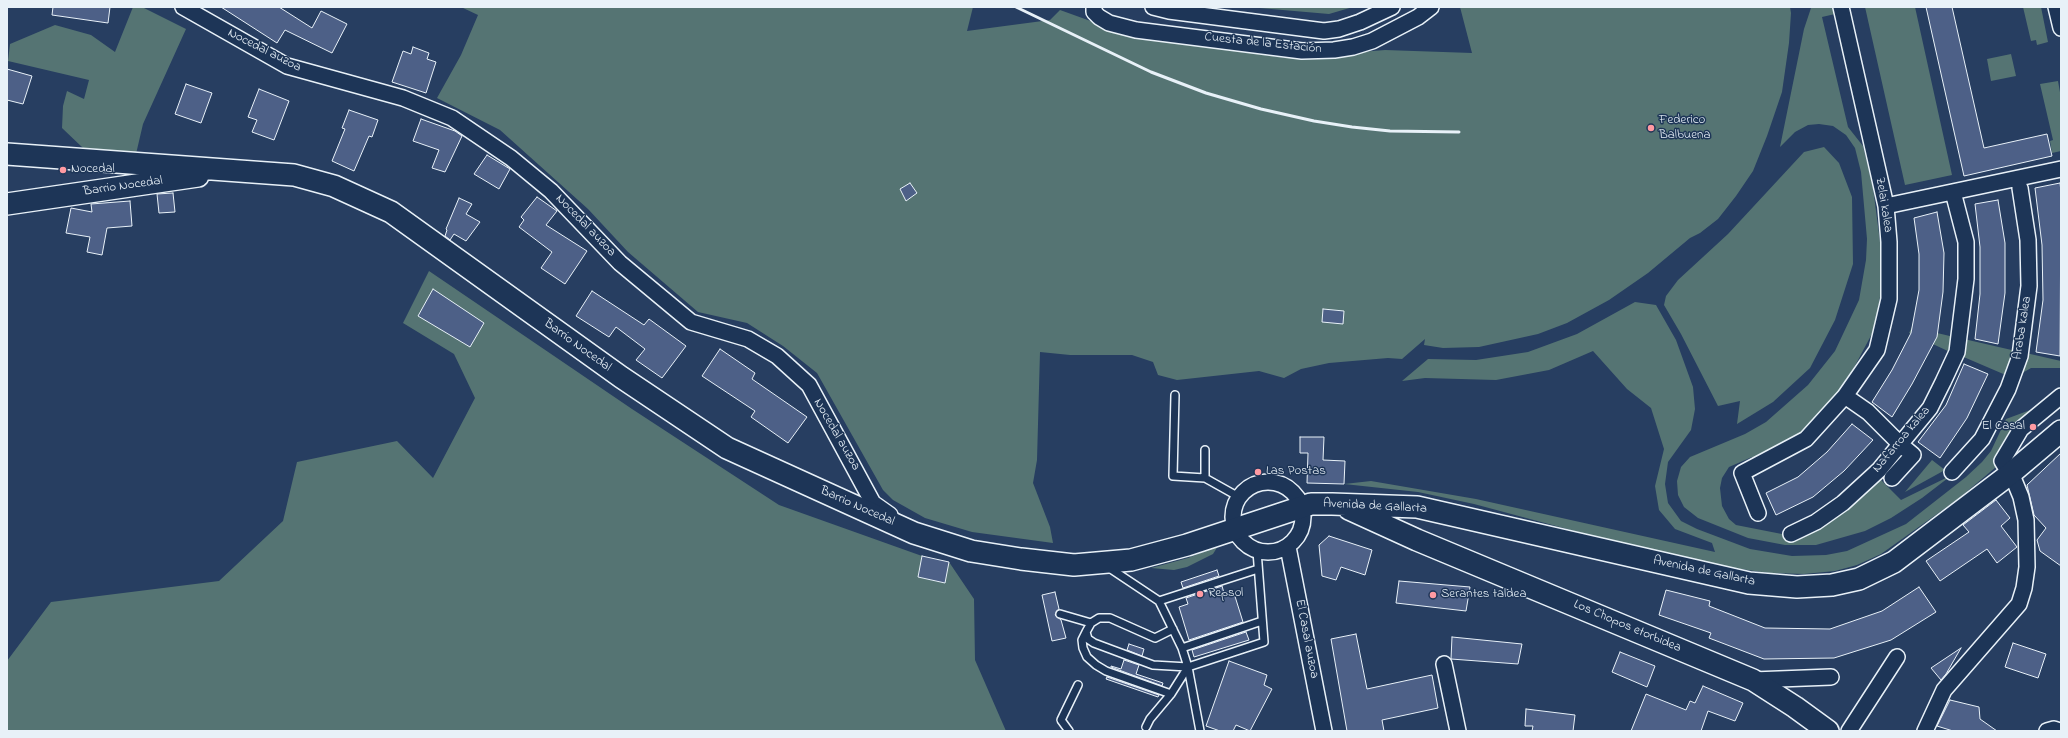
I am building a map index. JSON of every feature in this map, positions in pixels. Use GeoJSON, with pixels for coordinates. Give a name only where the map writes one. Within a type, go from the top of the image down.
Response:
{"type":"FeatureCollection","features":[{"type":"Feature","properties":{"kind":"street","name":"Nocedal auzoa"},"geometry":{"type":"LineString","coordinates":[[183,7],[287,66],[403,98],[452,118],[511,158],[551,191],[620,263],[691,322],[748,339],[777,356],[809,385],[873,503],[914,533]]}},
{"type":"Feature","properties":{"kind":"street","name":"Cuesta de la Estación"},"geometry":{"type":"LineString","coordinates":[[1094,7],[1094,12],[1109,23],[1136,30],[1302,51],[1334,50],[1353,47],[1372,41],[1418,17],[1431,7]]}},
{"type":"Feature","properties":{"kind":"street","name":"Cuesta de la Estación"},"geometry":{"type":"LineString","coordinates":[[1153,7],[1169,11],[1324,31],[1339,29],[1360,22],[1392,7]]}},
{"type":"Feature","properties":{"kind":"street","name":"Zelai kalea"},"geometry":{"type":"LineString","coordinates":[[1840,7],[1886,206],[1890,273],[1890,299],[1886,320],[1877,350],[1845,396]]}},
{"type":"Feature","properties":{"kind":"street"},"geometry":{"type":"LineString","coordinates":[[2056,7],[2061,28]]}},
{"type":"Feature","properties":{"kind":"street","name":"Barrio Nocedal"},"geometry":{"type":"LineString","coordinates":[[7,154],[294,175],[334,186],[391,212],[621,378],[726,448],[914,533],[971,551],[1074,565],[1102,564]]}},
{"type":"Feature","properties":{"kind":"street"},"geometry":{"type":"LineString","coordinates":[[1886,206],[2061,169]]}},
{"type":"Feature","properties":{"kind":"street","name":"Barrio Nocedal"},"geometry":{"type":"LineString","coordinates":[[7,204],[240,170]]}},
{"type":"Feature","properties":{"kind":"street","name":"Araba kalea"},"geometry":{"type":"LineString","coordinates":[[1952,472],[1982,439],[2008,388],[2020,356],[2029,286],[2028,240],[2020,188]]}},
{"type":"Feature","properties":{"kind":"street","name":"Nafarroa kalea"},"geometry":{"type":"LineString","coordinates":[[1792,534],[1816,522],[1843,503],[1879,470],[1930,408],[1957,352],[1966,279],[1966,242],[1953,192]]}},
{"type":"Feature","properties":{"kind":"street"},"geometry":{"type":"LineString","coordinates":[[1758,513],[1742,473],[1806,439],[1845,396],[1868,412],[1900,445],[1913,455],[1892,478]]}},
{"type":"Feature","properties":{"kind":"street"},"geometry":{"type":"LineString","coordinates":[[2005,466],[2002,461],[2021,429],[2061,396]]}},
{"type":"Feature","properties":{"kind":"street","name":"Avenida de Gallarta"},"geometry":{"type":"LineString","coordinates":[[1102,564],[1159,553],[1303,507],[1318,504],[1417,507],[1749,583],[1797,587],[1832,586],[1859,579],[1894,562],[2010,474],[2061,431]]}},
{"type":"Feature","properties":{"kind":"street"},"geometry":{"type":"LineString","coordinates":[[1925,731],[1944,690],[2019,604],[2024,588],[2027,567],[2026,520],[2021,497],[2014,480]]}},
{"type":"Feature","properties":{"kind":"street"},"geometry":{"type":"LineString","coordinates":[[1268,481],[1280,483],[1290,488],[1298,497],[1303,507],[1304,518],[1302,530],[1288,547],[1278,552],[1267,553],[1257,551],[1247,546],[1234,530],[1232,516],[1234,507],[1239,497],[1247,488],[1257,483],[1268,481]]}},
{"type":"Feature","properties":{"kind":"street","name":"Los Chopos etorbidea"},"geometry":{"type":"LineString","coordinates":[[1340,505],[1417,540],[1753,680],[1795,707],[1828,731]]}},
{"type":"Feature","properties":{"kind":"street"},"geometry":{"type":"LineString","coordinates":[[1417,507],[1417,540]]}},
{"type":"Feature","properties":{"kind":"street","name":"El Casal auzoa"},"geometry":{"type":"LineString","coordinates":[[1288,547],[1324,731]]}},
{"type":"Feature","properties":{"kind":"street"},"geometry":{"type":"LineString","coordinates":[[1849,731],[1897,657]]}},
{"type":"Feature","properties":{"kind":"street"},"geometry":{"type":"LineString","coordinates":[[1444,664],[1458,731]]}},
{"type":"Feature","properties":{"kind":"street"},"geometry":{"type":"LineString","coordinates":[[1753,680],[1831,677]]}},
{"type":"Feature","properties":{"kind":"street"},"geometry":{"type":"LineString","coordinates":[[2047,731],[2054,729],[2060,731]]}},
{"type":"Feature","properties":{"kind":"lane"},"geometry":{"type":"LineString","coordinates":[[1175,394],[1173,476],[1205,478],[1239,497]]}},
{"type":"Feature","properties":{"kind":"lane"},"geometry":{"type":"LineString","coordinates":[[1205,450],[1205,478]]}},
{"type":"Feature","properties":{"kind":"lane"},"geometry":{"type":"LineString","coordinates":[[1086,632],[1088,639],[1094,643],[1153,665],[1188,667],[1264,642],[1257,551]]}},
{"type":"Feature","properties":{"kind":"lane"},"geometry":{"type":"LineString","coordinates":[[1102,564],[1159,601],[1182,648],[1188,667],[1200,731]]}},
{"type":"Feature","properties":{"kind":"lane"},"geometry":{"type":"LineString","coordinates":[[1159,601],[1258,569]]}},
{"type":"Feature","properties":{"kind":"lane"},"geometry":{"type":"LineString","coordinates":[[1060,614],[1091,623]]}},
{"type":"Feature","properties":{"kind":"lane"},"geometry":{"type":"LineString","coordinates":[[1171,694],[1106,671],[1096,665],[1087,657],[1083,648],[1082,640],[1091,623],[1099,618],[1110,618],[1156,638],[1173,629]]}},
{"type":"Feature","properties":{"kind":"lane"},"geometry":{"type":"LineString","coordinates":[[1182,648],[1262,621]]}},
{"type":"Feature","properties":{"kind":"lane"},"geometry":{"type":"LineString","coordinates":[[1146,727],[1150,719],[1171,694],[1188,667]]}},
{"type":"Feature","properties":{"kind":"lane"},"geometry":{"type":"LineString","coordinates":[[1069,731],[1061,720],[1078,685]]}},
{"type":"Feature","properties":{"kind":"green space"},"geometry":{"type":"Polygon","coordinates":[[[133,7],[142,7],[186,29],[143,124],[136,154],[83,148],[62,128],[63,106],[67,91],[84,99],[89,80],[8,61],[10,44],[55,25],[91,35],[115,52],[133,7]]]}},
{"type":"Feature","properties":{"kind":"green space"},"geometry":{"type":"Polygon","coordinates":[[[461,7],[973,7],[967,31],[1050,20],[1060,10],[1135,37],[1287,58],[1385,50],[1472,53],[1460,7],[1790,7],[1791,13],[1789,43],[1782,92],[1753,171],[1736,196],[1718,219],[1700,233],[1690,238],[1648,273],[1609,300],[1567,323],[1538,334],[1479,347],[1443,348],[1424,345],[1425,339],[1402,359],[1388,358],[1329,363],[1301,369],[1284,378],[1259,371],[1177,380],[1158,375],[1153,362],[1132,355],[1070,355],[1040,352],[1037,460],[1033,483],[1050,527],[1053,543],[972,532],[925,518],[893,500],[883,490],[817,373],[783,346],[747,323],[698,312],[628,252],[588,209],[500,130],[437,98],[461,55],[478,15],[461,7]]]}},
{"type":"Feature","properties":{"kind":"green space"},"geometry":{"type":"Polygon","coordinates":[[[1248,7],[1353,7],[1329,14],[1248,7]]]}},
{"type":"Feature","properties":{"kind":"green space"},"geometry":{"type":"Polygon","coordinates":[[[1833,7],[1835,14],[1822,17],[1848,127],[1863,146],[1873,188],[1881,249],[1880,297],[1875,328],[1849,377],[1825,409],[1798,435],[1754,460],[1752,457],[1729,467],[1722,478],[1720,488],[1722,506],[1729,519],[1736,525],[1792,536],[1880,479],[1901,500],[1952,475],[1922,498],[1891,518],[1865,531],[1816,545],[1785,545],[1748,538],[1698,518],[1684,507],[1678,495],[1677,481],[1681,467],[1690,457],[1745,434],[1766,422],[1808,385],[1835,351],[1859,300],[1866,260],[1867,239],[1861,172],[1855,148],[1846,135],[1833,126],[1819,124],[1808,125],[1795,132],[1780,147],[1804,29],[1811,8],[1833,7]]]}},
{"type":"Feature","properties":{"kind":"green space"},"geometry":{"type":"Polygon","coordinates":[[[1865,7],[1915,7],[1952,175],[1905,185],[1865,7]]]}},
{"type":"Feature","properties":{"kind":"green space"},"geometry":{"type":"Polygon","coordinates":[[[2023,7],[2041,7],[2048,42],[2037,45],[2036,40],[2031,41],[2023,7]]]}},
{"type":"Feature","properties":{"kind":"green space"},"geometry":{"type":"Polygon","coordinates":[[[2011,54],[2016,76],[1991,81],[1987,59],[2011,54]]]}},
{"type":"Feature","properties":{"kind":"green space"},"geometry":{"type":"Polygon","coordinates":[[[2058,81],[2061,98],[2061,151],[2052,153],[2050,141],[2053,140],[2040,84],[2058,81]]]}},
{"type":"Feature","properties":{"kind":"green space"},"geometry":{"type":"Polygon","coordinates":[[[1824,147],[1839,163],[1852,197],[1853,264],[1835,320],[1810,368],[1773,402],[1737,424],[1740,401],[1718,406],[1681,334],[1664,305],[1666,296],[1678,280],[1728,234],[1804,152],[1824,147]]]}},
{"type":"Feature","properties":{"kind":"green space"},"geometry":{"type":"Polygon","coordinates":[[[429,271],[632,409],[779,505],[922,556],[918,577],[944,583],[949,562],[974,599],[975,660],[1006,731],[7,731],[7,661],[51,602],[219,581],[283,521],[297,462],[397,441],[433,478],[475,398],[454,354],[403,323],[429,271]]]}},
{"type":"Feature","properties":{"kind":"green space"},"geometry":{"type":"Polygon","coordinates":[[[1635,302],[1656,305],[1676,340],[1693,387],[1695,409],[1691,430],[1668,462],[1665,484],[1668,503],[1681,521],[1697,529],[1750,549],[1792,556],[1826,555],[1847,551],[1906,524],[1966,477],[1982,462],[1991,451],[2006,419],[2041,406],[2014,428],[1996,467],[1958,499],[1881,554],[1857,565],[1835,571],[1804,574],[1769,573],[1726,567],[1612,541],[1474,504],[1418,492],[1344,484],[1371,481],[1476,499],[1715,552],[1712,543],[1675,529],[1659,510],[1655,486],[1664,449],[1651,408],[1627,389],[1593,351],[1549,370],[1496,380],[1425,378],[1402,381],[1428,359],[1476,360],[1528,352],[1577,334],[1635,302]]]}},
{"type":"Feature","properties":{"kind":"green space"},"geometry":{"type":"Polygon","coordinates":[[[1912,327],[1954,337],[1950,352],[1909,333],[1912,327]]]}},
{"type":"Feature","properties":{"kind":"green space"},"geometry":{"type":"Polygon","coordinates":[[[1964,339],[2016,351],[2008,376],[1959,355],[1964,339]]]}},
{"type":"Feature","properties":{"kind":"green space"},"geometry":{"type":"Polygon","coordinates":[[[2026,353],[2061,361],[2061,368],[2031,368],[2019,375],[2026,353]]]}},
{"type":"Feature","properties":{"kind":"green space"},"geometry":{"type":"Polygon","coordinates":[[[1932,460],[1945,470],[1905,492],[1932,460]]]}},
{"type":"Feature","properties":{"kind":"green space"},"geometry":{"type":"Polygon","coordinates":[[[1218,546],[1213,554],[1187,567],[1174,570],[1151,568],[1188,558],[1218,546]]]}},
{"type":"Feature","properties":{"kind":"building"},"geometry":{"type":"Polygon","coordinates":[[[53,7],[110,7],[108,23],[52,15],[53,7]]]}},
{"type":"Feature","properties":{"kind":"building"},"geometry":{"type":"Polygon","coordinates":[[[221,7],[279,7],[312,28],[321,11],[347,24],[332,53],[285,30],[277,43],[221,7]]]}},
{"type":"Feature","properties":{"kind":"building"},"geometry":{"type":"Polygon","coordinates":[[[1926,7],[1952,7],[1984,148],[2047,134],[2052,156],[1964,176],[1926,7]]]}},
{"type":"Feature","properties":{"kind":"building"},"geometry":{"type":"Polygon","coordinates":[[[413,47],[429,53],[427,59],[436,62],[426,93],[392,82],[403,51],[411,54],[413,47]]]}},
{"type":"Feature","properties":{"kind":"building"},"geometry":{"type":"Polygon","coordinates":[[[7,69],[32,76],[23,104],[7,100],[7,69]]]}},
{"type":"Feature","properties":{"kind":"building"},"geometry":{"type":"Polygon","coordinates":[[[186,84],[212,93],[201,123],[175,114],[186,84]]]}},
{"type":"Feature","properties":{"kind":"building"},"geometry":{"type":"Polygon","coordinates":[[[259,89],[289,101],[274,140],[252,132],[257,120],[248,117],[259,89]]]}},
{"type":"Feature","properties":{"kind":"building"},"geometry":{"type":"Polygon","coordinates":[[[349,110],[378,120],[372,137],[369,136],[354,171],[332,161],[345,129],[342,128],[349,110]]]}},
{"type":"Feature","properties":{"kind":"building"},"geometry":{"type":"Polygon","coordinates":[[[421,119],[455,131],[462,136],[445,172],[432,168],[439,150],[413,141],[421,119]]]}},
{"type":"Feature","properties":{"kind":"building"},"geometry":{"type":"Polygon","coordinates":[[[487,155],[510,169],[499,189],[474,174],[487,155]]]}},
{"type":"Feature","properties":{"kind":"building"},"geometry":{"type":"Polygon","coordinates":[[[910,183],[917,193],[906,201],[900,189],[910,183]]]}},
{"type":"Feature","properties":{"kind":"building"},"geometry":{"type":"Polygon","coordinates":[[[2060,183],[2060,356],[2036,352],[2043,300],[2042,245],[2035,188],[2060,183]]]}},
{"type":"Feature","properties":{"kind":"building"},"geometry":{"type":"Polygon","coordinates":[[[173,193],[175,212],[159,213],[157,194],[173,193]]]}},
{"type":"Feature","properties":{"kind":"building"},"geometry":{"type":"Polygon","coordinates":[[[537,197],[557,211],[546,225],[587,251],[565,284],[541,268],[552,252],[519,227],[524,220],[521,217],[537,197]]]}},
{"type":"Feature","properties":{"kind":"building"},"geometry":{"type":"Polygon","coordinates":[[[459,198],[472,204],[466,214],[480,222],[466,241],[454,234],[450,240],[445,236],[446,229],[459,198]]]}},
{"type":"Feature","properties":{"kind":"building"},"geometry":{"type":"Polygon","coordinates":[[[1998,200],[2005,243],[2005,293],[1998,344],[1975,339],[1980,294],[1980,247],[1975,204],[1998,200]]]}},
{"type":"Feature","properties":{"kind":"building"},"geometry":{"type":"Polygon","coordinates":[[[130,201],[132,226],[107,228],[102,255],[87,252],[90,237],[66,233],[71,208],[92,212],[91,204],[130,201]]]}},
{"type":"Feature","properties":{"kind":"building"},"geometry":{"type":"Polygon","coordinates":[[[1937,212],[1944,253],[1943,292],[1937,337],[1912,384],[1892,417],[1872,402],[1892,370],[1911,333],[1919,290],[1919,254],[1914,218],[1937,212]]]}},
{"type":"Feature","properties":{"kind":"building"},"geometry":{"type":"Polygon","coordinates":[[[433,289],[484,323],[470,347],[418,316],[433,289]]]}},
{"type":"Feature","properties":{"kind":"building"},"geometry":{"type":"Polygon","coordinates":[[[592,291],[644,325],[649,319],[686,346],[662,378],[636,360],[645,349],[616,327],[609,337],[576,316],[592,291]]]}},
{"type":"Feature","properties":{"kind":"building"},"geometry":{"type":"Polygon","coordinates":[[[1323,309],[1344,311],[1343,324],[1322,322],[1323,309]]]}},
{"type":"Feature","properties":{"kind":"building"},"geometry":{"type":"Polygon","coordinates":[[[720,349],[755,373],[752,379],[807,417],[788,443],[751,417],[755,411],[702,376],[720,349]]]}},
{"type":"Feature","properties":{"kind":"building"},"geometry":{"type":"Polygon","coordinates":[[[1964,364],[1988,374],[1967,418],[1940,458],[1918,442],[1946,405],[1964,364]]]}},
{"type":"Feature","properties":{"kind":"building"},"geometry":{"type":"Polygon","coordinates":[[[1852,424],[1873,440],[1844,471],[1813,497],[1776,515],[1766,493],[1798,477],[1827,452],[1852,424]]]}},
{"type":"Feature","properties":{"kind":"building"},"geometry":{"type":"Polygon","coordinates":[[[1300,437],[1324,437],[1323,460],[1345,461],[1344,484],[1307,483],[1308,453],[1300,453],[1300,437]]]}},
{"type":"Feature","properties":{"kind":"building"},"geometry":{"type":"Polygon","coordinates":[[[2061,453],[2061,566],[2040,551],[2037,540],[2046,528],[2034,515],[2027,485],[2061,453]]]}},
{"type":"Feature","properties":{"kind":"building"},"geometry":{"type":"Polygon","coordinates":[[[1996,500],[2010,518],[2001,526],[2017,547],[1997,563],[1987,549],[1940,581],[1926,561],[1969,532],[1963,525],[1996,500]]]}},
{"type":"Feature","properties":{"kind":"building"},"geometry":{"type":"Polygon","coordinates":[[[1329,536],[1372,550],[1365,575],[1341,567],[1336,580],[1322,576],[1319,545],[1329,536]]]}},
{"type":"Feature","properties":{"kind":"building"},"geometry":{"type":"Polygon","coordinates":[[[922,556],[949,562],[945,583],[918,577],[922,556]]]}},
{"type":"Feature","properties":{"kind":"building"},"geometry":{"type":"Polygon","coordinates":[[[1217,570],[1219,576],[1183,588],[1181,582],[1217,570]]]}},
{"type":"Feature","properties":{"kind":"building","name":"Serantes taldea"},"geometry":{"type":"Polygon","coordinates":[[[1399,581],[1470,587],[1466,611],[1396,603],[1399,581]]]}},
{"type":"Feature","properties":{"kind":"building"},"geometry":{"type":"Polygon","coordinates":[[[1222,586],[1224,593],[1233,590],[1243,622],[1189,640],[1179,607],[1188,604],[1186,598],[1222,586]]]}},
{"type":"Feature","properties":{"kind":"building"},"geometry":{"type":"Polygon","coordinates":[[[1919,587],[1936,612],[1891,640],[1834,658],[1764,659],[1709,638],[1711,633],[1659,615],[1666,590],[1710,601],[1709,606],[1765,628],[1830,629],[1882,611],[1919,587]]]}},
{"type":"Feature","properties":{"kind":"building"},"geometry":{"type":"Polygon","coordinates":[[[1055,592],[1059,609],[1055,615],[1061,620],[1066,638],[1052,641],[1042,595],[1055,592]]]}},
{"type":"Feature","properties":{"kind":"building"},"geometry":{"type":"Polygon","coordinates":[[[1246,632],[1249,640],[1194,657],[1192,650],[1246,632]]]}},
{"type":"Feature","properties":{"kind":"building"},"geometry":{"type":"Polygon","coordinates":[[[1356,634],[1367,689],[1432,675],[1438,708],[1382,720],[1384,731],[1347,731],[1331,639],[1356,634]]]}},
{"type":"Feature","properties":{"kind":"building","name":"Serantes taldea"},"geometry":{"type":"Polygon","coordinates":[[[1452,637],[1522,644],[1518,664],[1451,659],[1452,637]]]}},
{"type":"Feature","properties":{"kind":"building"},"geometry":{"type":"Polygon","coordinates":[[[2013,643],[2046,654],[2038,678],[2005,667],[2013,643]]]}},
{"type":"Feature","properties":{"kind":"building"},"geometry":{"type":"Polygon","coordinates":[[[1129,644],[1144,649],[1142,656],[1127,650],[1129,644]]]}},
{"type":"Feature","properties":{"kind":"building"},"geometry":{"type":"Polygon","coordinates":[[[1961,648],[1946,674],[1941,680],[1931,668],[1961,648]]]}},
{"type":"Feature","properties":{"kind":"building"},"geometry":{"type":"Polygon","coordinates":[[[1620,652],[1655,666],[1647,687],[1612,672],[1620,652]]]}},
{"type":"Feature","properties":{"kind":"building"},"geometry":{"type":"Polygon","coordinates":[[[1124,660],[1139,665],[1136,674],[1163,683],[1162,686],[1111,667],[1121,669],[1124,660]]]}},
{"type":"Feature","properties":{"kind":"building"},"geometry":{"type":"Polygon","coordinates":[[[1229,661],[1267,675],[1264,685],[1272,689],[1250,731],[1236,725],[1233,731],[1220,731],[1206,726],[1229,661]]]}},
{"type":"Feature","properties":{"kind":"building"},"geometry":{"type":"Polygon","coordinates":[[[1107,677],[1159,695],[1158,697],[1106,679],[1107,677]]]}},
{"type":"Feature","properties":{"kind":"building"},"geometry":{"type":"Polygon","coordinates":[[[1703,686],[1743,703],[1735,721],[1708,711],[1701,731],[1631,731],[1646,694],[1686,710],[1690,701],[1695,703],[1703,686]]]}},
{"type":"Feature","properties":{"kind":"building"},"geometry":{"type":"Polygon","coordinates":[[[1950,700],[1979,707],[1980,719],[1997,731],[1953,731],[1937,726],[1950,700]]]}},
{"type":"Feature","properties":{"kind":"building"},"geometry":{"type":"Polygon","coordinates":[[[1526,709],[1575,715],[1573,731],[1532,731],[1533,726],[1525,726],[1526,709]]]}},
{"type":"Feature","properties":{"kind":"railway"},"geometry":{"type":"LineString","coordinates":[[1016,7],[1151,72],[1206,93],[1261,109],[1314,121],[1352,127],[1390,131],[1459,132]]}},
{"type":"Feature","properties":{"kind":"place","name":"Federico Balbuena"},"geometry":{"type":"Point","coordinates":[1651,128]}},
{"type":"Feature","properties":{"kind":"place","name":"Nocedal"},"geometry":{"type":"Point","coordinates":[63,170]}},
{"type":"Feature","properties":{"kind":"place","name":"El Casal"},"geometry":{"type":"Point","coordinates":[2033,427]}},
{"type":"Feature","properties":{"kind":"place","name":"Las Postas"},"geometry":{"type":"Point","coordinates":[1258,472]}},
{"type":"Feature","properties":{"kind":"place","name":"Repsol"},"geometry":{"type":"Point","coordinates":[1200,594]}},
{"type":"Feature","properties":{"kind":"place","name":"Serantes taldea"},"geometry":{"type":"Point","coordinates":[1433,595]}}]}
